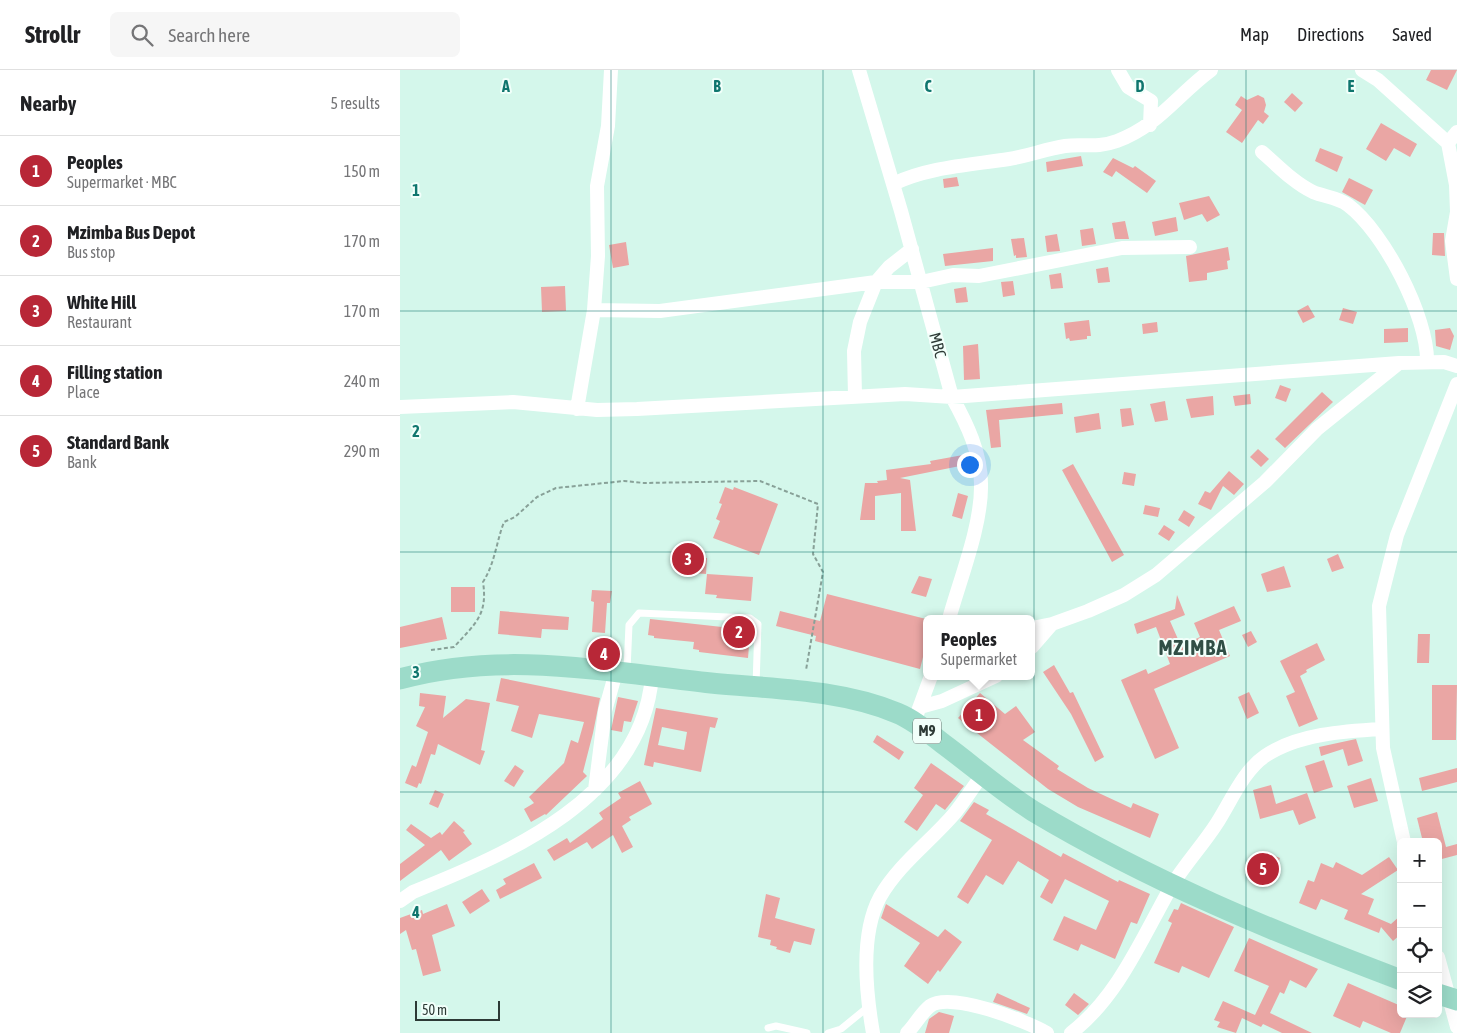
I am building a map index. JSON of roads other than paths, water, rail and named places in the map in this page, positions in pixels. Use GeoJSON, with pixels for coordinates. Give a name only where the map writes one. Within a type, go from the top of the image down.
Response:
{"type":"FeatureCollection","features":[{"type":"Feature","properties":{"kind":"main road","name":"M9"},"geometry":{"type":"LineString","coordinates":[[400,679],[459,666],[512,663],[756,686],[866,703],[917,714],[983,774],[1030,809],[1172,885],[1248,921],[1397,978]]}},
{"type":"Feature","properties":{"kind":"street"},"geometry":{"type":"LineString","coordinates":[[577,409],[594,310],[598,256],[596,186],[608,126],[611,70]]}},
{"type":"Feature","properties":{"kind":"street","name":"MBC"},"geometry":{"type":"LineString","coordinates":[[859,70],[912,248],[952,397],[967,425],[976,452],[981,484],[978,516],[950,615]]}},
{"type":"Feature","properties":{"kind":"street"},"geometry":{"type":"LineString","coordinates":[[1118,70],[1128,87],[1151,101],[1186,90]]}},
{"type":"Feature","properties":{"kind":"street"},"geometry":{"type":"LineString","coordinates":[[893,184],[923,173],[1040,153],[1067,146],[1091,147],[1118,141],[1150,125],[1186,90],[1211,70]]}},
{"type":"Feature","properties":{"kind":"street"},"geometry":{"type":"LineString","coordinates":[[1362,70],[1378,80],[1452,138],[1457,212],[1452,241],[1457,279]]}},
{"type":"Feature","properties":{"kind":"street"},"geometry":{"type":"LineString","coordinates":[[1150,125],[1151,101]]}},
{"type":"Feature","properties":{"kind":"street"},"geometry":{"type":"LineString","coordinates":[[1262,152],[1312,192],[1340,200],[1370,226],[1386,249],[1420,320],[1427,345],[1427,362]]}},
{"type":"Feature","properties":{"kind":"street"},"geometry":{"type":"LineString","coordinates":[[594,310],[660,311],[876,282],[921,282],[953,275],[988,275],[1122,248],[1190,247]]}},
{"type":"Feature","properties":{"kind":"street"},"geometry":{"type":"LineString","coordinates":[[854,396],[854,351],[860,322],[876,282],[889,267],[912,248]]}},
{"type":"Feature","properties":{"kind":"street"},"geometry":{"type":"LineString","coordinates":[[400,407],[513,402],[577,409],[637,409],[905,394],[952,397],[1028,393],[1140,381],[1399,363],[1444,362],[1457,366]]}},
{"type":"Feature","properties":{"kind":"street"},"geometry":{"type":"LineString","coordinates":[[1035,627],[1052,624],[1124,595],[1156,575],[1186,547],[1264,482],[1317,429],[1399,363]]}},
{"type":"Feature","properties":{"kind":"street"},"geometry":{"type":"LineString","coordinates":[[1403,838],[1383,748],[1378,626],[1382,586],[1397,535],[1457,384]]}},
{"type":"Feature","properties":{"kind":"street"},"geometry":{"type":"LineString","coordinates":[[1035,644],[1052,624]]}},
{"type":"Feature","properties":{"kind":"street"},"geometry":{"type":"LineString","coordinates":[[596,790],[605,711],[621,673]]}},
{"type":"Feature","properties":{"kind":"street"},"geometry":{"type":"LineString","coordinates":[[400,901],[413,892],[500,855],[529,840],[596,790],[617,764],[641,727],[650,696],[652,676]]}},
{"type":"Feature","properties":{"kind":"street"},"geometry":{"type":"LineString","coordinates":[[917,714],[930,680]]}},
{"type":"Feature","properties":{"kind":"street"},"geometry":{"type":"LineString","coordinates":[[917,714],[987,680]]}},
{"type":"Feature","properties":{"kind":"street"},"geometry":{"type":"LineString","coordinates":[[1071,1033],[1094,1010],[1126,969],[1172,885],[1203,846],[1253,766],[1264,756],[1276,749],[1306,738],[1382,728]]}},
{"type":"Feature","properties":{"kind":"street"},"geometry":{"type":"LineString","coordinates":[[873,1033],[865,976],[871,926],[879,899],[900,868],[953,815],[983,774]]}},
{"type":"Feature","properties":{"kind":"street"},"geometry":{"type":"LineString","coordinates":[[1442,972],[1457,1027]]}},
{"type":"Feature","properties":{"kind":"street"},"geometry":{"type":"LineString","coordinates":[[908,1033],[930,1006],[937,1003],[954,1003],[997,1010],[1047,1033]]}},
{"type":"Feature","properties":{"kind":"lane"},"geometry":{"type":"LineString","coordinates":[[621,673],[628,625],[639,613],[750,618],[758,624],[756,686]]}},
{"type":"Feature","properties":{"kind":"lane"},"geometry":{"type":"LineString","coordinates":[[828,1033],[841,1029],[868,1007]]}},
{"type":"Feature","properties":{"kind":"lane"},"geometry":{"type":"LineString","coordinates":[[768,1028],[776,1026],[807,1033]]}},
{"type":"Feature","properties":{"kind":"place","name":"White Hill"},"geometry":{"type":"Point","coordinates":[688,559]}},
{"type":"Feature","properties":{"kind":"place","name":"Mzimba Bus Depot"},"geometry":{"type":"Point","coordinates":[739,632]}},
{"type":"Feature","properties":{"kind":"place","name":"Filling station"},"geometry":{"type":"Point","coordinates":[604,654]}},
{"type":"Feature","properties":{"kind":"place","name":"Peoples"},"geometry":{"type":"Point","coordinates":[979,715]}},
{"type":"Feature","properties":{"kind":"place","name":"Standard Bank"},"geometry":{"type":"Point","coordinates":[1263,869]}},
{"type":"Feature","properties":{"kind":"district","name":"MZIMBA"},"geometry":{"type":"Point","coordinates":[1193,648]}}]}
